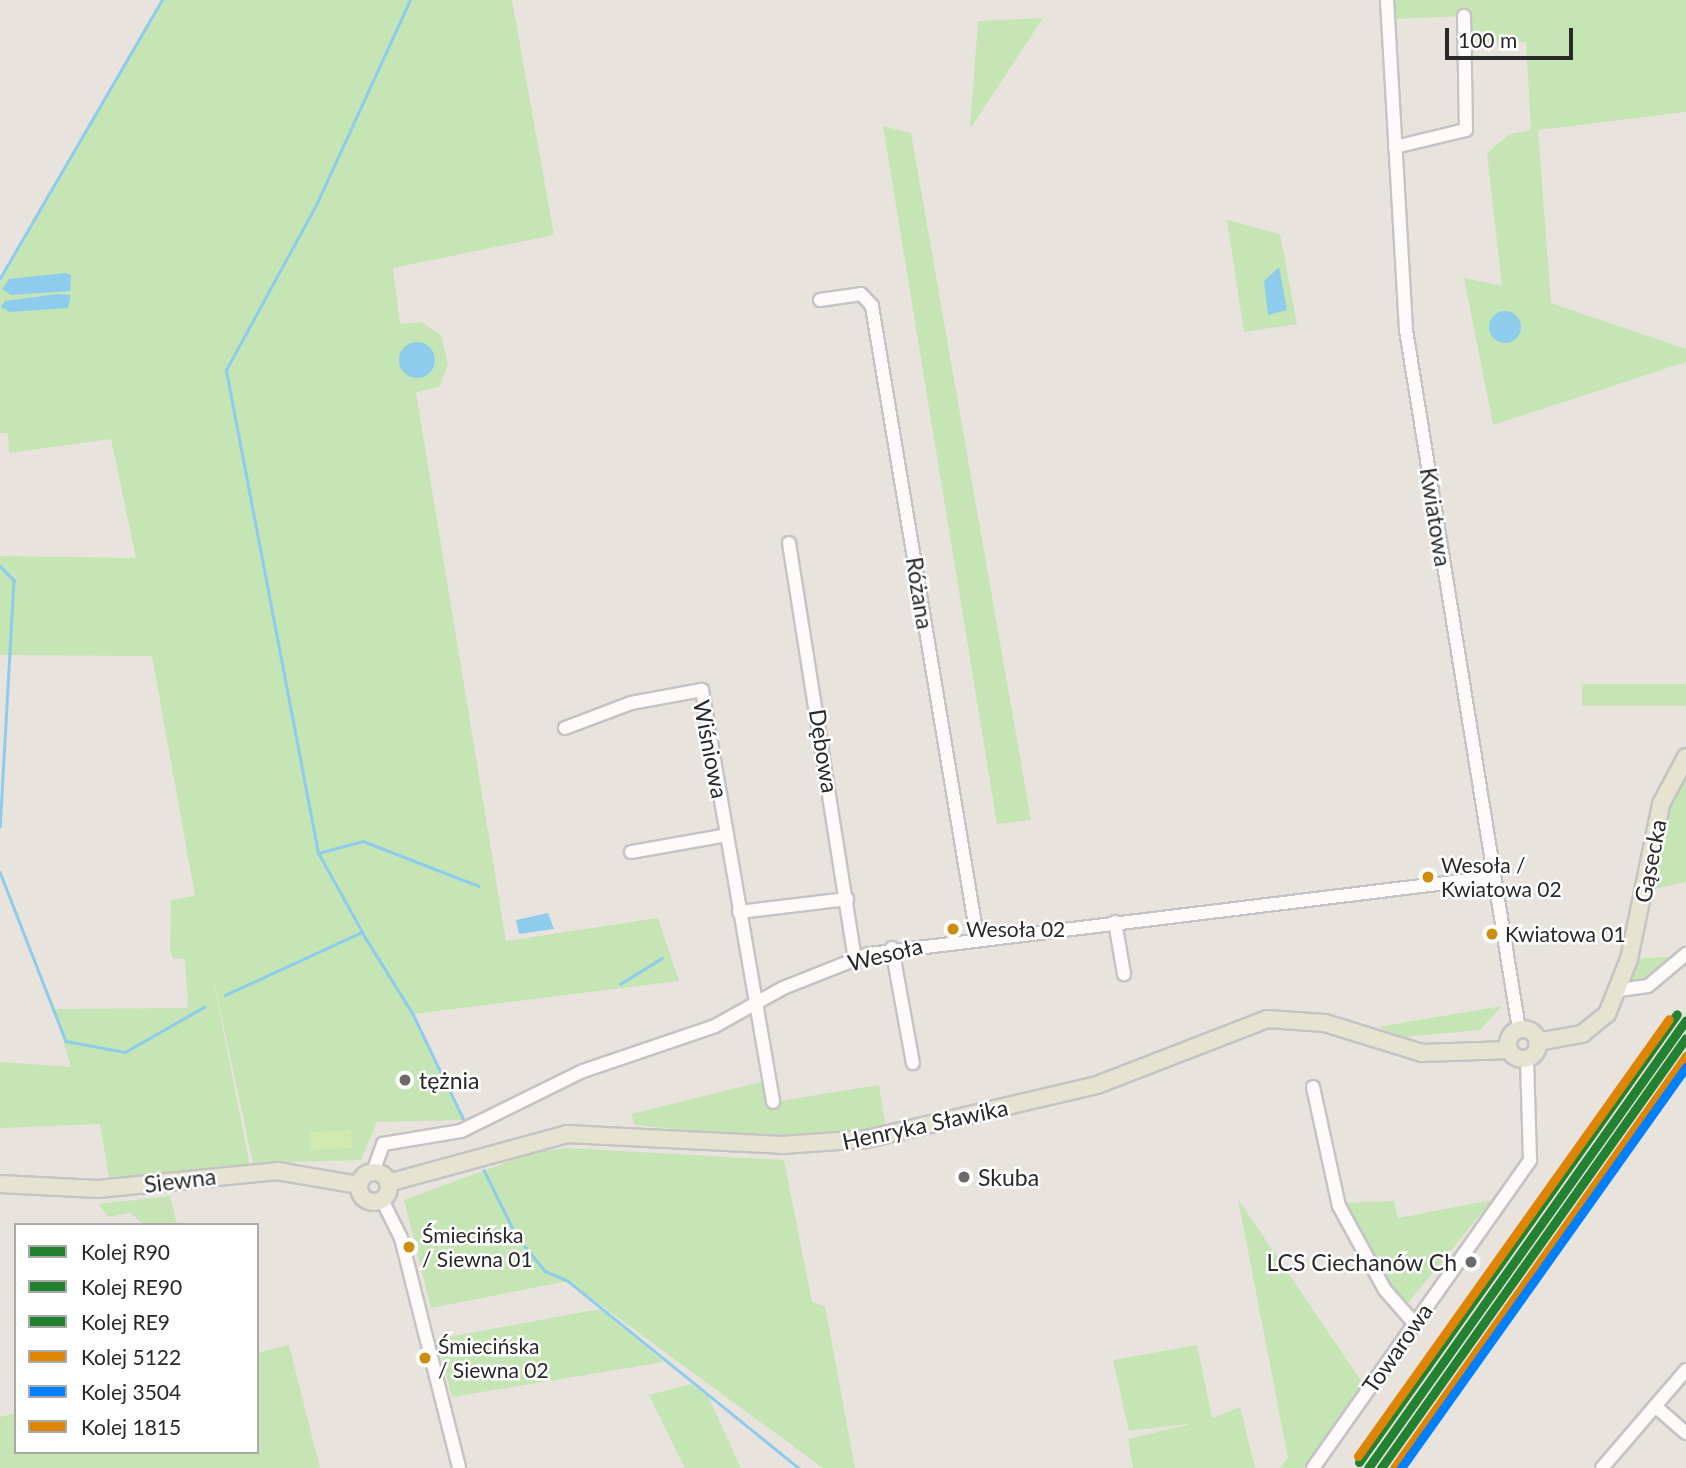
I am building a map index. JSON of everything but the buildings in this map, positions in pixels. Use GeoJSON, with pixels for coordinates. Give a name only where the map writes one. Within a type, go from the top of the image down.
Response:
{"type":"FeatureCollection","features":[{"type":"Feature","properties":{"kind":"main road","name":"Gąsecka"},"geometry":{"type":"LineString","coordinates":[[1537,1042],[1595,1026],[1619,990],[1661,804],[1686,757]]}},
{"type":"Feature","properties":{"kind":"main road","name":"Henryka Sławika"},"geometry":{"type":"LineString","coordinates":[[388,1183],[566,1134],[782,1145],[867,1139],[1097,1085],[1267,1020],[1314,1021],[1432,1054],[1512,1040]]}},
{"type":"Feature","properties":{"kind":"main road"},"geometry":{"type":"LineString","coordinates":[[1512,1040],[1537,1042],[1527,1058],[1512,1040]]}},
{"type":"Feature","properties":{"kind":"main road","name":"Siewna"},"geometry":{"type":"LineString","coordinates":[[0,1184],[98,1189],[277,1171],[358,1185]]}},
{"type":"Feature","properties":{"kind":"main road"},"geometry":{"type":"LineString","coordinates":[[373,1172],[388,1183],[382,1200],[366,1201],[358,1185],[373,1172]]}},
{"type":"Feature","properties":{"kind":"street","name":"Kwiatowa"},"geometry":{"type":"LineString","coordinates":[[1387,0],[1406,330],[1494,877],[1512,1040]]}},
{"type":"Feature","properties":{"kind":"street"},"geometry":{"type":"LineString","coordinates":[[1395,147],[1466,131],[1464,16]]}},
{"type":"Feature","properties":{"kind":"street","name":"Różana"},"geometry":{"type":"LineString","coordinates":[[820,300],[861,294],[872,306],[977,937]]}},
{"type":"Feature","properties":{"kind":"street","name":"Dębowa"},"geometry":{"type":"LineString","coordinates":[[789,543],[855,958]]}},
{"type":"Feature","properties":{"kind":"street","name":"Wiśniowa"},"geometry":{"type":"LineString","coordinates":[[565,728],[631,703],[702,690],[773,1102]]}},
{"type":"Feature","properties":{"kind":"street"},"geometry":{"type":"LineString","coordinates":[[631,852],[727,835]]}},
{"type":"Feature","properties":{"kind":"street","name":"Wesoła"},"geometry":{"type":"LineString","coordinates":[[373,1172],[383,1144],[461,1131],[572,1076],[715,1026],[755,1004],[855,958],[892,948],[1494,877]]}},
{"type":"Feature","properties":{"kind":"street"},"geometry":{"type":"LineString","coordinates":[[739,912],[847,899]]}},
{"type":"Feature","properties":{"kind":"street"},"geometry":{"type":"LineString","coordinates":[[1115,922],[1124,974]]}},
{"type":"Feature","properties":{"kind":"street"},"geometry":{"type":"LineString","coordinates":[[892,948],[912,1063]]}},
{"type":"Feature","properties":{"kind":"street"},"geometry":{"type":"LineString","coordinates":[[1619,990],[1648,986],[1686,954]]}},
{"type":"Feature","properties":{"kind":"street","name":"Towarowa"},"geometry":{"type":"LineString","coordinates":[[1313,1468],[1530,1160],[1534,1143],[1527,1058]]}},
{"type":"Feature","properties":{"kind":"street"},"geometry":{"type":"LineString","coordinates":[[1313,1087],[1339,1206],[1385,1290],[1414,1323]]}},
{"type":"Feature","properties":{"kind":"street"},"geometry":{"type":"LineString","coordinates":[[382,1200],[401,1238],[459,1468]]}},
{"type":"Feature","properties":{"kind":"street"},"geometry":{"type":"LineString","coordinates":[[1602,1468],[1686,1370]]}},
{"type":"Feature","properties":{"kind":"street"},"geometry":{"type":"LineString","coordinates":[[1655,1406],[1686,1433]]}},
{"type":"Feature","properties":{"kind":"green space"},"geometry":{"type":"Polygon","coordinates":[[[162,0],[512,0],[554,235],[393,268],[400,324],[421,322],[441,335],[448,365],[439,387],[416,392],[506,941],[658,918],[679,981],[414,1014],[464,1120],[377,1122],[361,1160],[253,1163],[211,968],[251,1171],[109,1177],[100,1124],[0,1128],[0,1062],[71,1067],[54,1009],[188,1008],[185,959],[173,958],[170,951],[171,900],[195,896],[152,656],[0,655],[0,556],[136,558],[111,439],[9,453],[8,433],[0,433],[0,278],[162,0]]]}},
{"type":"Feature","properties":{"kind":"green space"},"geometry":{"type":"Polygon","coordinates":[[[1387,0],[1686,0],[1686,112],[1538,130],[1551,303],[1686,349],[1686,362],[1493,425],[1464,278],[1502,286],[1487,153],[1510,134],[1531,130],[1526,42],[1464,44],[1463,16],[1396,19],[1388,14],[1387,0]]]}},
{"type":"Feature","properties":{"kind":"green space"},"geometry":{"type":"Polygon","coordinates":[[[1043,18],[970,129],[978,21],[1043,18]]]}},
{"type":"Feature","properties":{"kind":"green space"},"geometry":{"type":"Polygon","coordinates":[[[883,126],[911,133],[1031,820],[997,824],[883,126]]]}},
{"type":"Feature","properties":{"kind":"green space"},"geometry":{"type":"Polygon","coordinates":[[[1227,220],[1280,234],[1297,324],[1244,332],[1227,220]]]}},
{"type":"Feature","properties":{"kind":"green space"},"geometry":{"type":"Polygon","coordinates":[[[1582,684],[1686,684],[1686,706],[1582,706],[1582,684]]]}},
{"type":"Feature","properties":{"kind":"green space"},"geometry":{"type":"Polygon","coordinates":[[[1686,757],[1686,882],[1645,891],[1656,826],[1686,757]]]}},
{"type":"Feature","properties":{"kind":"green space"},"geometry":{"type":"Polygon","coordinates":[[[1682,956],[1648,986],[1619,990],[1629,959],[1682,956]]]}},
{"type":"Feature","properties":{"kind":"green space"},"geometry":{"type":"Polygon","coordinates":[[[1502,1006],[1480,1030],[1404,1037],[1378,1027],[1502,1006]]]}},
{"type":"Feature","properties":{"kind":"green space"},"geometry":{"type":"Polygon","coordinates":[[[769,1080],[774,1110],[773,1102],[879,1085],[887,1135],[824,1144],[635,1125],[631,1114],[769,1080]]]}},
{"type":"Feature","properties":{"kind":"green space"},"geometry":{"type":"Polygon","coordinates":[[[351,1130],[352,1148],[311,1150],[310,1132],[351,1130]]]}},
{"type":"Feature","properties":{"kind":"green space"},"geometry":{"type":"Polygon","coordinates":[[[567,1148],[784,1160],[812,1302],[825,1306],[855,1468],[823,1468],[568,1281],[431,1308],[404,1200],[532,1153],[567,1148]]]}},
{"type":"Feature","properties":{"kind":"green space"},"geometry":{"type":"Polygon","coordinates":[[[170,1196],[177,1223],[142,1223],[131,1213],[108,1217],[99,1204],[170,1196]]]}},
{"type":"Feature","properties":{"kind":"green space"},"geometry":{"type":"Polygon","coordinates":[[[1238,1199],[1368,1391],[1313,1468],[1280,1468],[1288,1458],[1238,1199]]]}},
{"type":"Feature","properties":{"kind":"green space"},"geometry":{"type":"Polygon","coordinates":[[[1492,1200],[1403,1309],[1340,1203],[1394,1201],[1398,1218],[1492,1200]]]}},
{"type":"Feature","properties":{"kind":"green space"},"geometry":{"type":"Polygon","coordinates":[[[600,1309],[664,1362],[452,1397],[437,1339],[600,1309]]]}},
{"type":"Feature","properties":{"kind":"green space"},"geometry":{"type":"Polygon","coordinates":[[[289,1345],[320,1468],[0,1468],[0,1417],[14,1414],[14,1454],[259,1454],[259,1352],[289,1345]]]}},
{"type":"Feature","properties":{"kind":"green space"},"geometry":{"type":"Polygon","coordinates":[[[1197,1345],[1212,1418],[1240,1407],[1255,1468],[1133,1468],[1128,1439],[1195,1423],[1129,1431],[1113,1360],[1197,1345]]]}},
{"type":"Feature","properties":{"kind":"green space"},"geometry":{"type":"Polygon","coordinates":[[[691,1384],[707,1394],[741,1468],[685,1468],[649,1395],[691,1384]]]}},
{"type":"Feature","properties":{"kind":"water"},"geometry":{"type":"Polygon","coordinates":[[[1279,267],[1287,310],[1268,315],[1264,281],[1279,267]]]}},
{"type":"Feature","properties":{"kind":"water"},"geometry":{"type":"Polygon","coordinates":[[[65,273],[71,275],[70,291],[11,295],[2,289],[9,279],[65,273]]]}},
{"type":"Feature","properties":{"kind":"water"},"geometry":{"type":"Polygon","coordinates":[[[58,294],[71,295],[68,308],[10,312],[1,307],[5,301],[58,294]]]}},
{"type":"Feature","properties":{"kind":"water"},"geometry":{"type":"Polygon","coordinates":[[[1505,311],[1516,316],[1521,327],[1516,338],[1505,343],[1494,338],[1489,327],[1494,316],[1505,311]]]}},
{"type":"Feature","properties":{"kind":"water"},"geometry":{"type":"Polygon","coordinates":[[[417,342],[430,347],[435,360],[430,373],[417,378],[404,373],[399,360],[404,347],[417,342]]]}},
{"type":"Feature","properties":{"kind":"water"},"geometry":{"type":"Polygon","coordinates":[[[548,913],[554,929],[519,934],[516,920],[548,913]]]}},
{"type":"Feature","properties":{"kind":"waterway"},"geometry":{"type":"LineString","coordinates":[[0,278],[162,0]]}},
{"type":"Feature","properties":{"kind":"waterway"},"geometry":{"type":"LineString","coordinates":[[362,932],[318,853],[226,370],[317,203],[410,0]]}},
{"type":"Feature","properties":{"kind":"waterway"},"geometry":{"type":"LineString","coordinates":[[0,566],[14,580],[0,827]]}},
{"type":"Feature","properties":{"kind":"waterway"},"geometry":{"type":"LineString","coordinates":[[318,853],[363,841],[479,886]]}},
{"type":"Feature","properties":{"kind":"waterway"},"geometry":{"type":"LineString","coordinates":[[0,872],[66,1041],[125,1052],[204,1007]]}},
{"type":"Feature","properties":{"kind":"waterway"},"geometry":{"type":"LineString","coordinates":[[225,995],[362,932],[413,1014],[464,1120]]}},
{"type":"Feature","properties":{"kind":"waterway"},"geometry":{"type":"LineString","coordinates":[[620,984],[662,958]]}},
{"type":"Feature","properties":{"kind":"waterway"},"geometry":{"type":"LineString","coordinates":[[484,1170],[516,1235],[545,1271],[568,1281],[799,1468]]}},
{"type":"Feature","properties":{"kind":"rail line","name":"RE9"},"geometry":{"type":"LineString","coordinates":[[1359,1462],[1677,1014]]}},
{"type":"Feature","properties":{"kind":"rail line","name":"1815"},"geometry":{"type":"LineString","coordinates":[[1358,1456],[1669,1019]]}},
{"type":"Feature","properties":{"kind":"rail line","name":"R90"},"geometry":{"type":"LineString","coordinates":[[1368,1468],[1686,1020]]}},
{"type":"Feature","properties":{"kind":"rail line","name":"RE90"},"geometry":{"type":"LineString","coordinates":[[1381,1468],[1686,1038]]}},
{"type":"Feature","properties":{"kind":"rail line","name":"5122"},"geometry":{"type":"LineString","coordinates":[[1394,1468],[1686,1056]]}},
{"type":"Feature","properties":{"kind":"rail line","name":"3504"},"geometry":{"type":"LineString","coordinates":[[1401,1468],[1686,1067]]}},
{"type":"Feature","properties":{"kind":"place","name":"Wesoła / Kwiatowa 02"},"geometry":{"type":"Point","coordinates":[1428,877]}},
{"type":"Feature","properties":{"kind":"place","name":"Wesoła 02"},"geometry":{"type":"Point","coordinates":[953,929]}},
{"type":"Feature","properties":{"kind":"place","name":"Kwiatowa 01"},"geometry":{"type":"Point","coordinates":[1492,934]}},
{"type":"Feature","properties":{"kind":"place","name":"tężnia"},"geometry":{"type":"Point","coordinates":[405,1080]}},
{"type":"Feature","properties":{"kind":"place","name":"Skuba"},"geometry":{"type":"Point","coordinates":[964,1177]}},
{"type":"Feature","properties":{"kind":"place","name":"Śmiecińska / Siewna 01"},"geometry":{"type":"Point","coordinates":[409,1247]}},
{"type":"Feature","properties":{"kind":"place","name":"LCS Ciechanów Ch"},"geometry":{"type":"Point","coordinates":[1471,1262]}},
{"type":"Feature","properties":{"kind":"place","name":"Śmiecińska / Siewna 02"},"geometry":{"type":"Point","coordinates":[425,1358]}}]}
